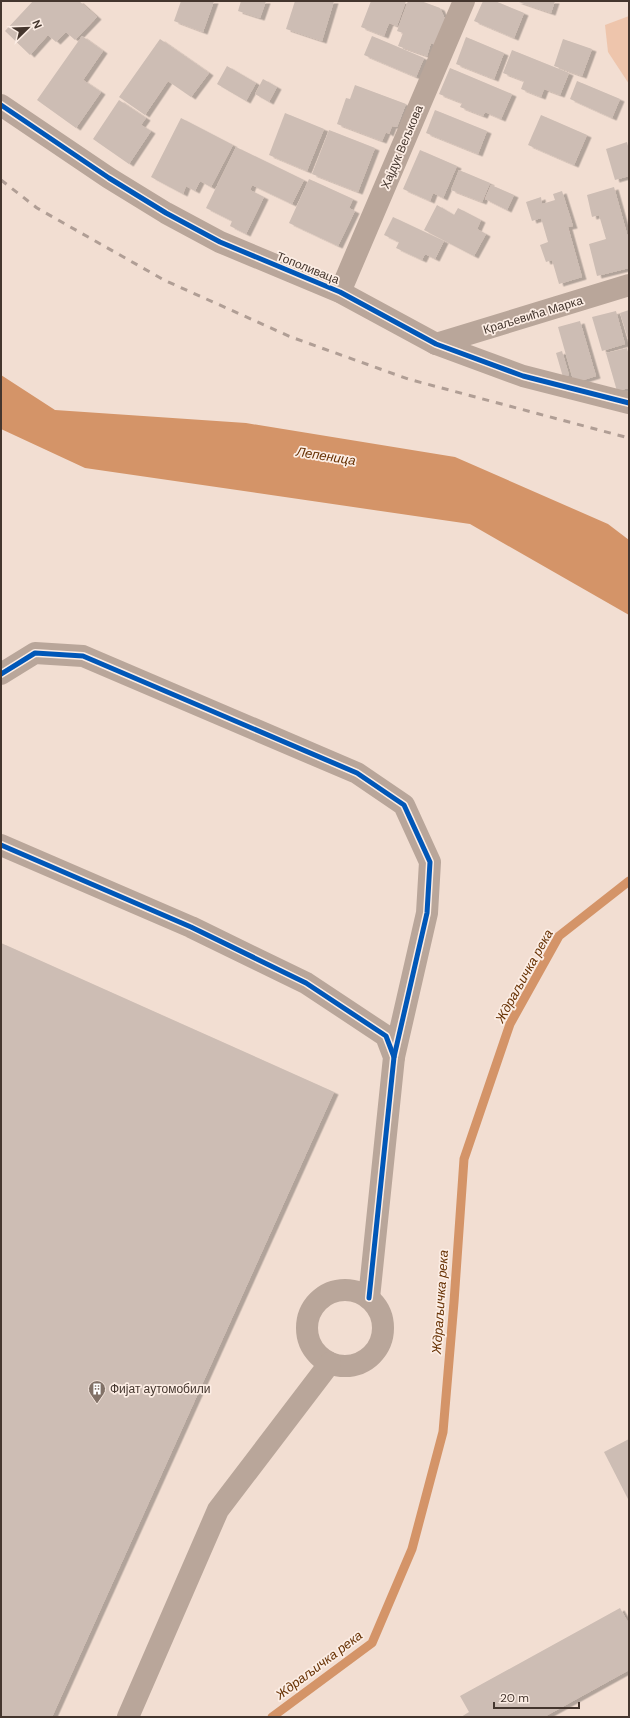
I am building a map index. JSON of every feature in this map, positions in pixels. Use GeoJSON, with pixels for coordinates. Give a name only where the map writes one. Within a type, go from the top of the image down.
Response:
{"type":"FeatureCollection","features":[{"type":"Feature","properties":{"kind":"street","name":"Хајдук Вељкова"},"geometry":{"type":"LineString","coordinates":[[340,292],[463,1]]}},
{"type":"Feature","properties":{"kind":"street","name":"Тополиваца"},"geometry":{"type":"LineString","coordinates":[[1,104],[109,178],[166,213],[220,242],[340,292],[436,344],[523,376],[629,403]]}},
{"type":"Feature","properties":{"kind":"street","name":"Краљевића Марка"},"geometry":{"type":"LineString","coordinates":[[436,344],[629,285]]}},
{"type":"Feature","properties":{"kind":"street"},"geometry":{"type":"LineString","coordinates":[[1,674],[35,653],[83,656],[357,773],[404,805],[430,862],[427,913],[394,1057],[369,1298]]}},
{"type":"Feature","properties":{"kind":"street"},"geometry":{"type":"LineString","coordinates":[[1,845],[191,927],[306,983],[386,1036],[394,1057]]}},
{"type":"Feature","properties":{"kind":"street"},"geometry":{"type":"LineString","coordinates":[[344,1290],[357,1292],[369,1298],[382,1318],[383,1330],[380,1342],[374,1353],[365,1360],[354,1365],[342,1366],[330,1363],[319,1356],[311,1346],[308,1333],[308,1320],[312,1308],[321,1299],[332,1292],[344,1290]]}},
{"type":"Feature","properties":{"kind":"street"},"geometry":{"type":"LineString","coordinates":[[128,1717],[218,1510],[330,1363]]}},
{"type":"Feature","properties":{"kind":"shaded area"},"geometry":{"type":"Polygon","coordinates":[[[629,16],[629,84],[608,52],[605,25],[629,16]]]}},
{"type":"Feature","properties":{"kind":"water","name":"Лепеница"},"geometry":{"type":"Polygon","coordinates":[[[1,375],[55,410],[246,423],[455,457],[608,524],[629,540],[629,615],[470,524],[85,468],[1,429],[1,375]]]}},
{"type":"Feature","properties":{"kind":"building"},"geometry":{"type":"Polygon","coordinates":[[[33,1],[79,1],[97,17],[75,40],[66,32],[56,42],[48,35],[30,55],[5,31],[33,1]]]}},
{"type":"Feature","properties":{"kind":"building"},"geometry":{"type":"Polygon","coordinates":[[[181,1],[214,1],[203,32],[174,21],[181,1]]]}},
{"type":"Feature","properties":{"kind":"building"},"geometry":{"type":"Polygon","coordinates":[[[241,1],[266,1],[260,18],[238,11],[241,1]]]}},
{"type":"Feature","properties":{"kind":"building"},"geometry":{"type":"Polygon","coordinates":[[[295,1],[334,1],[322,41],[286,29],[295,1]]]}},
{"type":"Feature","properties":{"kind":"building"},"geometry":{"type":"Polygon","coordinates":[[[371,1],[406,1],[397,26],[389,23],[384,36],[361,27],[371,1]]]}},
{"type":"Feature","properties":{"kind":"building"},"geometry":{"type":"Polygon","coordinates":[[[408,1],[421,1],[440,8],[445,19],[436,45],[431,43],[427,56],[398,46],[403,33],[397,31],[408,1]]]}},
{"type":"Feature","properties":{"kind":"building"},"geometry":{"type":"Polygon","coordinates":[[[483,1],[495,1],[524,13],[514,38],[474,21],[483,1]]]}},
{"type":"Feature","properties":{"kind":"building"},"geometry":{"type":"Polygon","coordinates":[[[516,1],[555,1],[551,13],[516,1]]]}},
{"type":"Feature","properties":{"kind":"building"},"geometry":{"type":"Polygon","coordinates":[[[82,36],[103,51],[83,80],[101,92],[76,128],[37,100],[82,36]]]}},
{"type":"Feature","properties":{"kind":"building"},"geometry":{"type":"Polygon","coordinates":[[[372,36],[424,58],[416,77],[364,55],[372,36]]]}},
{"type":"Feature","properties":{"kind":"building"},"geometry":{"type":"Polygon","coordinates":[[[466,37],[504,53],[494,79],[456,64],[466,37]]]}},
{"type":"Feature","properties":{"kind":"building"},"geometry":{"type":"Polygon","coordinates":[[[160,39],[209,73],[191,97],[168,81],[145,115],[119,97],[160,39]]]}},
{"type":"Feature","properties":{"kind":"building"},"geometry":{"type":"Polygon","coordinates":[[[563,39],[592,49],[582,76],[554,66],[563,39]]]}},
{"type":"Feature","properties":{"kind":"building"},"geometry":{"type":"Polygon","coordinates":[[[512,50],[569,73],[560,95],[544,89],[541,97],[521,89],[524,81],[503,73],[512,50]]]}},
{"type":"Feature","properties":{"kind":"building"},"geometry":{"type":"Polygon","coordinates":[[[227,66],[256,83],[246,101],[217,84],[227,66]]]}},
{"type":"Feature","properties":{"kind":"building"},"geometry":{"type":"Polygon","coordinates":[[[450,68],[512,94],[501,119],[485,112],[483,116],[460,107],[462,103],[439,94],[450,68]]]}},
{"type":"Feature","properties":{"kind":"building"},"geometry":{"type":"Polygon","coordinates":[[[263,79],[277,87],[269,102],[255,94],[263,79]]]}},
{"type":"Feature","properties":{"kind":"building"},"geometry":{"type":"Polygon","coordinates":[[[577,81],[620,99],[612,118],[570,99],[577,81]]]}},
{"type":"Feature","properties":{"kind":"building"},"geometry":{"type":"Polygon","coordinates":[[[355,85],[406,104],[397,127],[392,126],[389,134],[386,132],[382,141],[337,124],[346,98],[350,99],[355,85]]]}},
{"type":"Feature","properties":{"kind":"building"},"geometry":{"type":"Polygon","coordinates":[[[119,100],[146,118],[141,125],[151,131],[129,164],[93,139],[119,100]]]}},
{"type":"Feature","properties":{"kind":"building"},"geometry":{"type":"Polygon","coordinates":[[[435,110],[487,131],[478,154],[426,133],[435,110]]]}},
{"type":"Feature","properties":{"kind":"building"},"geometry":{"type":"Polygon","coordinates":[[[285,113],[324,129],[307,171],[269,155],[285,113]]]}},
{"type":"Feature","properties":{"kind":"building"},"geometry":{"type":"Polygon","coordinates":[[[541,115],[587,135],[574,165],[528,145],[541,115]]]}},
{"type":"Feature","properties":{"kind":"building"},"geometry":{"type":"Polygon","coordinates":[[[181,118],[233,145],[211,187],[200,181],[195,191],[186,186],[183,194],[151,177],[181,118]]]}},
{"type":"Feature","properties":{"kind":"building"},"geometry":{"type":"Polygon","coordinates":[[[329,130],[375,148],[358,192],[312,174],[329,130]]]}},
{"type":"Feature","properties":{"kind":"building"},"geometry":{"type":"Polygon","coordinates":[[[627,142],[629,150],[629,176],[615,180],[606,149],[627,142]]]}},
{"type":"Feature","properties":{"kind":"building"},"geometry":{"type":"Polygon","coordinates":[[[236,147],[304,180],[292,204],[252,185],[250,190],[264,197],[246,234],[230,226],[232,221],[206,208],[236,147]]]}},
{"type":"Feature","properties":{"kind":"building"},"geometry":{"type":"Polygon","coordinates":[[[420,150],[457,166],[443,198],[433,193],[430,201],[403,189],[420,150]]]}},
{"type":"Feature","properties":{"kind":"building"},"geometry":{"type":"Polygon","coordinates":[[[459,170],[490,183],[482,202],[451,190],[459,170]]]}},
{"type":"Feature","properties":{"kind":"building"},"geometry":{"type":"Polygon","coordinates":[[[309,179],[353,199],[349,208],[355,211],[338,246],[289,223],[309,179]]]}},
{"type":"Feature","properties":{"kind":"building"},"geometry":{"type":"Polygon","coordinates":[[[491,185],[514,195],[507,210],[485,199],[491,185]]]}},
{"type":"Feature","properties":{"kind":"building"},"geometry":{"type":"Polygon","coordinates":[[[614,187],[629,241],[629,268],[597,276],[589,244],[606,239],[599,215],[592,217],[587,195],[614,187]]]}},
{"type":"Feature","properties":{"kind":"building"},"geometry":{"type":"Polygon","coordinates":[[[562,191],[573,226],[568,227],[582,277],[559,284],[552,260],[546,262],[540,245],[548,242],[541,218],[532,221],[526,202],[541,197],[542,204],[555,200],[553,194],[562,191]]]}},
{"type":"Feature","properties":{"kind":"building"},"geometry":{"type":"Polygon","coordinates":[[[437,205],[454,215],[458,208],[481,220],[477,229],[486,234],[474,256],[424,230],[437,205]]]}},
{"type":"Feature","properties":{"kind":"building"},"geometry":{"type":"Polygon","coordinates":[[[393,217],[444,241],[435,259],[425,254],[422,260],[396,248],[399,242],[384,235],[393,217]]]}},
{"type":"Feature","properties":{"kind":"building"},"geometry":{"type":"Polygon","coordinates":[[[629,310],[629,342],[620,313],[629,310]]]}},
{"type":"Feature","properties":{"kind":"building"},"geometry":{"type":"Polygon","coordinates":[[[616,311],[625,344],[602,351],[592,317],[616,311]]]}},
{"type":"Feature","properties":{"kind":"building"},"geometry":{"type":"Polygon","coordinates":[[[580,321],[596,376],[574,383],[558,327],[580,321]]]}},
{"type":"Feature","properties":{"kind":"building"},"geometry":{"type":"Polygon","coordinates":[[[627,348],[629,356],[629,388],[617,391],[606,353],[627,348]]]}},
{"type":"Feature","properties":{"kind":"building"},"geometry":{"type":"Polygon","coordinates":[[[562,351],[569,375],[563,377],[556,353],[562,351]]]}},
{"type":"Feature","properties":{"kind":"building","name":"Фијат аутомобили"},"geometry":{"type":"Polygon","coordinates":[[[1,943],[334,1092],[52,1717],[1,1717],[1,943]]]}},
{"type":"Feature","properties":{"kind":"building"},"geometry":{"type":"Polygon","coordinates":[[[629,1439],[629,1501],[604,1452],[629,1439]]]}},
{"type":"Feature","properties":{"kind":"building"},"geometry":{"type":"Polygon","coordinates":[[[620,1608],[629,1624],[629,1670],[544,1717],[461,1717],[469,1712],[460,1696],[620,1608]]]}},
{"type":"Feature","properties":{"kind":"waterway","name":"Ждраљичка река"},"geometry":{"type":"LineString","coordinates":[[272,1717],[372,1643],[412,1549],[443,1432],[464,1159],[510,1024],[559,936],[629,881]]}},
{"type":"Feature","properties":{"kind":"railway"},"geometry":{"type":"LineString","coordinates":[[1,180],[37,208],[164,280],[291,337],[408,379],[629,438]]}},
{"type":"Feature","properties":{"kind":"cycle path"},"geometry":{"type":"LineString","coordinates":[[1,105],[109,178],[166,213],[220,242],[340,292],[436,344],[523,376],[629,403]]}},
{"type":"Feature","properties":{"kind":"cycle path"},"geometry":{"type":"LineString","coordinates":[[1,674],[35,653],[83,656],[357,773],[404,805],[430,862],[427,913],[394,1057]]}},
{"type":"Feature","properties":{"kind":"cycle path"},"geometry":{"type":"LineString","coordinates":[[1,845],[191,927],[306,983],[386,1036],[394,1057],[369,1298]]}},
{"type":"Feature","properties":{"kind":"place","name":"Фијат аутомобили"},"geometry":{"type":"Point","coordinates":[97,1404]}}]}
